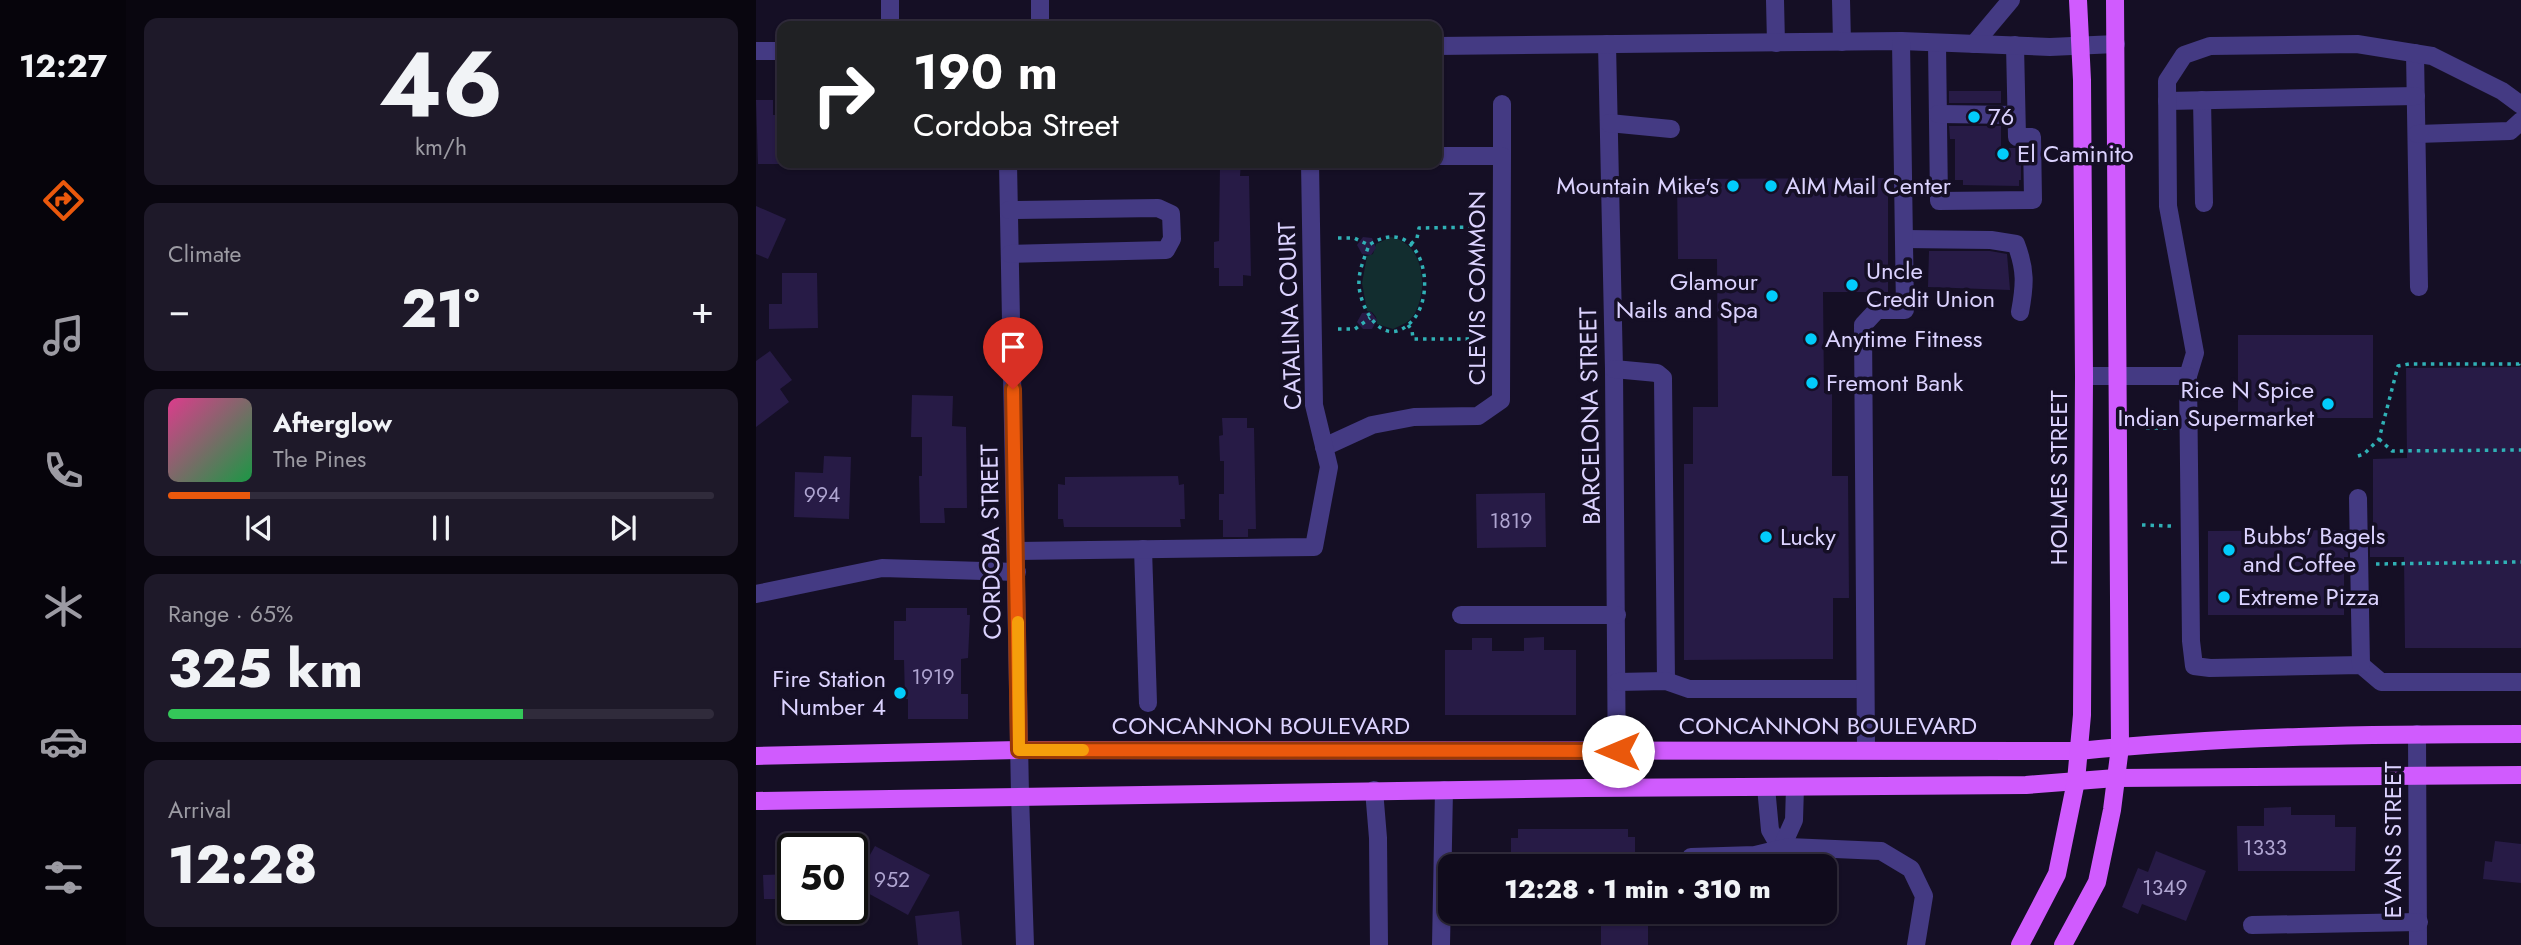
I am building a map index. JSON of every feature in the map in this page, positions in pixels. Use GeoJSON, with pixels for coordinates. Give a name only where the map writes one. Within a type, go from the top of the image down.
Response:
{"type":"FeatureCollection","features":[{"type":"Feature","properties":{"kind":"main road","name":"HOLMES STREET"},"geometry":{"type":"LineString","coordinates":[[2020,945],[2057,874],[2076,781],[2082,709],[2084,376],[2078,0]]}},
{"type":"Feature","properties":{"kind":"main road"},"geometry":{"type":"LineString","coordinates":[[2063,945],[2097,882],[2112,810],[2120,747],[2115,0]]}},
{"type":"Feature","properties":{"kind":"main road","name":"CONCANNON BOULEVARD"},"geometry":{"type":"LineString","coordinates":[[756,756],[1019,750],[2079,751],[2158,743],[2417,734],[2521,734]]}},
{"type":"Feature","properties":{"kind":"main road"},"geometry":{"type":"LineString","coordinates":[[756,801],[1374,790],[2026,785],[2116,778],[2521,775]]}},
{"type":"Feature","properties":{"kind":"street"},"geometry":{"type":"LineString","coordinates":[[890,0],[890,21]]}},
{"type":"Feature","properties":{"kind":"street"},"geometry":{"type":"LineString","coordinates":[[1040,0],[1040,21]]}},
{"type":"Feature","properties":{"kind":"street"},"geometry":{"type":"LineString","coordinates":[[1775,0],[1776,43]]}},
{"type":"Feature","properties":{"kind":"street"},"geometry":{"type":"LineString","coordinates":[[1841,0],[1842,42]]}},
{"type":"Feature","properties":{"kind":"street"},"geometry":{"type":"LineString","coordinates":[[1974,44],[2011,0]]}},
{"type":"Feature","properties":{"kind":"street"},"geometry":{"type":"LineString","coordinates":[[1866,750],[1863,324],[1877,310],[1905,310],[1900,41]]}},
{"type":"Feature","properties":{"kind":"street"},"geometry":{"type":"LineString","coordinates":[[1442,46],[1900,41],[2015,46],[2116,44]]}},
{"type":"Feature","properties":{"kind":"street"},"geometry":{"type":"LineString","coordinates":[[1937,43],[1939,201],[2033,200],[2032,137],[2017,137],[2015,46]]}},
{"type":"Feature","properties":{"kind":"street","name":"BARCELONA STREET"},"geometry":{"type":"LineString","coordinates":[[1607,44],[1614,369],[1617,787]]}},
{"type":"Feature","properties":{"kind":"street"},"geometry":{"type":"LineString","coordinates":[[2521,105],[2502,91],[2432,57],[2357,44],[2210,46],[2184,55],[2167,81],[2168,206],[2195,353],[2188,376],[2191,640],[2194,666],[2361,665],[2381,682],[2521,682]]}},
{"type":"Feature","properties":{"kind":"street"},"geometry":{"type":"LineString","coordinates":[[756,51],[777,51]]}},
{"type":"Feature","properties":{"kind":"street"},"geometry":{"type":"LineString","coordinates":[[2415,53],[2419,287]]}},
{"type":"Feature","properties":{"kind":"street"},"geometry":{"type":"LineString","coordinates":[[2167,101],[2416,96]]}},
{"type":"Feature","properties":{"kind":"street"},"geometry":{"type":"LineString","coordinates":[[2202,100],[2204,203]]}},
{"type":"Feature","properties":{"kind":"street","name":"CLEVIS COMMON"},"geometry":{"type":"LineString","coordinates":[[1324,447],[1372,425],[1414,417],[1478,416],[1501,400],[1502,104]]}},
{"type":"Feature","properties":{"kind":"street"},"geometry":{"type":"LineString","coordinates":[[1938,114],[2016,115]]}},
{"type":"Feature","properties":{"kind":"street"},"geometry":{"type":"LineString","coordinates":[[2417,134],[2510,131],[2521,121]]}},
{"type":"Feature","properties":{"kind":"street"},"geometry":{"type":"LineString","coordinates":[[1609,123],[1671,129]]}},
{"type":"Feature","properties":{"kind":"street","name":"CLEVIS COMMON"},"geometry":{"type":"LineString","coordinates":[[1442,156],[1502,156]]}},
{"type":"Feature","properties":{"kind":"street","name":"CORDOBA STREET"},"geometry":{"type":"LineString","coordinates":[[1008,168],[1025,945]]}},
{"type":"Feature","properties":{"kind":"street","name":"CATALINA COURT"},"geometry":{"type":"LineString","coordinates":[[1143,549],[1314,547],[1329,467],[1314,405],[1310,168]]}},
{"type":"Feature","properties":{"kind":"street"},"geometry":{"type":"LineString","coordinates":[[1009,210],[1158,208],[1171,214],[1172,240],[1166,250],[1010,254]]}},
{"type":"Feature","properties":{"kind":"street"},"geometry":{"type":"LineString","coordinates":[[1904,239],[1991,240],[2015,244],[2024,264],[2025,288],[2020,312]]}},
{"type":"Feature","properties":{"kind":"street"},"geometry":{"type":"LineString","coordinates":[[1614,369],[1657,373],[1664,378],[1666,681]]}},
{"type":"Feature","properties":{"kind":"street"},"geometry":{"type":"LineString","coordinates":[[2084,376],[2188,376]]}},
{"type":"Feature","properties":{"kind":"street"},"geometry":{"type":"LineString","coordinates":[[2358,498],[2361,665]]}},
{"type":"Feature","properties":{"kind":"street"},"geometry":{"type":"LineString","coordinates":[[1017,551],[1143,549],[1149,703]]}},
{"type":"Feature","properties":{"kind":"street"},"geometry":{"type":"LineString","coordinates":[[756,594],[882,568],[1017,572]]}},
{"type":"Feature","properties":{"kind":"street"},"geometry":{"type":"LineString","coordinates":[[1461,615],[1617,615]]}},
{"type":"Feature","properties":{"kind":"street"},"geometry":{"type":"LineString","coordinates":[[1617,682],[1666,681],[1689,689],[1865,689]]}},
{"type":"Feature","properties":{"kind":"street","name":"EVANS STREET"},"geometry":{"type":"LineString","coordinates":[[2417,734],[2418,945]]}},
{"type":"Feature","properties":{"kind":"street"},"geometry":{"type":"LineString","coordinates":[[1766,787],[1770,830],[1782,849]]}},
{"type":"Feature","properties":{"kind":"street"},"geometry":{"type":"LineString","coordinates":[[1782,849],[1794,820],[1795,787]]}},
{"type":"Feature","properties":{"kind":"street"},"geometry":{"type":"LineString","coordinates":[[1374,790],[1378,838],[1379,945]]}},
{"type":"Feature","properties":{"kind":"street"},"geometry":{"type":"LineString","coordinates":[[1441,945],[1444,790]]}},
{"type":"Feature","properties":{"kind":"street"},"geometry":{"type":"LineString","coordinates":[[1760,854],[1789,847],[1881,851],[1911,869],[1924,896],[1916,945]]}},
{"type":"Feature","properties":{"kind":"street"},"geometry":{"type":"LineString","coordinates":[[2252,925],[2419,922]]}},
{"type":"Feature","properties":{"kind":"path"},"geometry":{"type":"LineString","coordinates":[[1411,244],[1417,239],[1419,228],[1492,227]]}},
{"type":"Feature","properties":{"kind":"path"},"geometry":{"type":"LineString","coordinates":[[1390,235],[1399,237],[1411,244],[1420,258],[1424,289],[1419,312],[1408,325],[1392,332],[1384,330],[1370,318],[1361,300],[1360,270],[1369,245],[1390,235]]}},
{"type":"Feature","properties":{"kind":"path"},"geometry":{"type":"LineString","coordinates":[[1338,239],[1354,238],[1369,245]]}},
{"type":"Feature","properties":{"kind":"path"},"geometry":{"type":"LineString","coordinates":[[1338,329],[1355,329],[1370,318]]}},
{"type":"Feature","properties":{"kind":"path"},"geometry":{"type":"LineString","coordinates":[[1408,325],[1413,339],[1492,339]]}},
{"type":"Feature","properties":{"kind":"path"},"geometry":{"type":"LineString","coordinates":[[2358,456],[2364,454],[2379,439],[2398,366],[2519,364],[2521,360]]}},
{"type":"Feature","properties":{"kind":"path"},"geometry":{"type":"LineString","coordinates":[[2146,428],[2177,428]]}},
{"type":"Feature","properties":{"kind":"path"},"geometry":{"type":"LineString","coordinates":[[2379,439],[2392,451],[2521,450]]}},
{"type":"Feature","properties":{"kind":"path"},"geometry":{"type":"LineString","coordinates":[[2142,525],[2161,526]]}},
{"type":"Feature","properties":{"kind":"path"},"geometry":{"type":"LineString","coordinates":[[2359,564],[2521,562]]}},
{"type":"Feature","properties":{"kind":"green space"},"geometry":{"type":"Polygon","coordinates":[[[1391,237],[1410,248],[1416,257],[1422,279],[1422,291],[1415,313],[1403,325],[1393,329],[1377,324],[1376,317],[1367,311],[1362,283],[1367,256],[1373,254],[1376,244],[1391,237]]]}},
{"type":"Feature","properties":{"kind":"building"},"geometry":{"type":"Polygon","coordinates":[[[1949,91],[2001,91],[2001,103],[1949,103],[1949,91]]]}},
{"type":"Feature","properties":{"kind":"building"},"geometry":{"type":"Polygon","coordinates":[[[756,100],[773,100],[773,115],[777,115],[777,164],[758,164],[756,100]]]}},
{"type":"Feature","properties":{"kind":"building"},"geometry":{"type":"Polygon","coordinates":[[[1949,126],[2001,126],[2001,148],[2021,148],[2019,186],[1963,185],[1963,180],[1955,180],[1955,139],[1950,139],[1949,126]]]}},
{"type":"Feature","properties":{"kind":"building"},"geometry":{"type":"Polygon","coordinates":[[[1220,168],[1241,168],[1240,176],[1249,176],[1251,276],[1243,275],[1243,286],[1219,286],[1219,268],[1214,268],[1214,242],[1219,241],[1220,168]]]}},
{"type":"Feature","properties":{"kind":"building"},"geometry":{"type":"Polygon","coordinates":[[[1888,178],[1888,292],[1823,292],[1824,393],[1832,393],[1832,476],[1848,476],[1849,598],[1833,598],[1833,659],[1684,660],[1684,464],[1693,464],[1693,407],[1718,407],[1717,259],[1678,259],[1677,179],[1888,178]]]}},
{"type":"Feature","properties":{"kind":"building"},"geometry":{"type":"Polygon","coordinates":[[[756,206],[786,219],[768,259],[756,254],[756,206]]]}},
{"type":"Feature","properties":{"kind":"building"},"geometry":{"type":"Polygon","coordinates":[[[1363,237],[1372,238],[1376,248],[1371,255],[1362,254],[1357,245],[1363,237]]]}},
{"type":"Feature","properties":{"kind":"building"},"geometry":{"type":"Polygon","coordinates":[[[1929,251],[1990,251],[2007,254],[2010,290],[1928,287],[1929,251]]]}},
{"type":"Feature","properties":{"kind":"building"},"geometry":{"type":"Polygon","coordinates":[[[782,273],[817,273],[818,328],[769,329],[769,304],[782,304],[782,273]]]}},
{"type":"Feature","properties":{"kind":"building"},"geometry":{"type":"Polygon","coordinates":[[[1371,312],[1377,320],[1372,329],[1363,329],[1357,322],[1362,313],[1371,312]]]}},
{"type":"Feature","properties":{"kind":"building"},"geometry":{"type":"Polygon","coordinates":[[[2238,335],[2373,335],[2373,418],[2238,418],[2238,335]]]}},
{"type":"Feature","properties":{"kind":"building"},"geometry":{"type":"Polygon","coordinates":[[[770,351],[792,380],[780,389],[789,402],[756,427],[756,361],[770,351]]]}},
{"type":"Feature","properties":{"kind":"building"},"geometry":{"type":"Polygon","coordinates":[[[2521,367],[2521,648],[2405,648],[2404,557],[2370,557],[2370,530],[2373,530],[2373,459],[2407,458],[2406,368],[2521,367]]]}},
{"type":"Feature","properties":{"kind":"building"},"geometry":{"type":"Polygon","coordinates":[[[912,395],[953,396],[952,426],[966,427],[967,508],[944,508],[945,523],[920,523],[922,437],[911,437],[912,395]]]}},
{"type":"Feature","properties":{"kind":"building"},"geometry":{"type":"Polygon","coordinates":[[[1222,418],[1247,418],[1247,428],[1254,428],[1256,529],[1248,529],[1248,537],[1223,537],[1223,520],[1219,520],[1219,494],[1224,494],[1224,461],[1220,461],[1219,436],[1223,435],[1222,418]]]}},
{"type":"Feature","properties":{"kind":"building"},"geometry":{"type":"Polygon","coordinates":[[[824,456],[851,457],[849,519],[794,517],[795,472],[823,473],[824,456]]]}},
{"type":"Feature","properties":{"kind":"building"},"geometry":{"type":"Polygon","coordinates":[[[1178,476],[1179,485],[1184,484],[1185,519],[1180,519],[1181,527],[1064,527],[1063,519],[1058,519],[1058,484],[1065,485],[1065,477],[1178,476]]]}},
{"type":"Feature","properties":{"kind":"building"},"geometry":{"type":"Polygon","coordinates":[[[1545,493],[1546,547],[1477,548],[1476,494],[1545,493]]]}},
{"type":"Feature","properties":{"kind":"building"},"geometry":{"type":"Polygon","coordinates":[[[2347,530],[2344,615],[2208,615],[2208,531],[2347,530]]]}},
{"type":"Feature","properties":{"kind":"building"},"geometry":{"type":"Polygon","coordinates":[[[906,608],[967,608],[967,615],[970,615],[968,658],[961,659],[961,694],[968,694],[968,719],[908,719],[904,660],[894,660],[894,621],[906,621],[906,608]]]}},
{"type":"Feature","properties":{"kind":"building"},"geometry":{"type":"Polygon","coordinates":[[[1544,637],[1544,650],[1576,650],[1576,715],[1445,715],[1445,650],[1472,650],[1472,638],[1492,638],[1492,651],[1524,651],[1524,638],[1544,637]]]}},
{"type":"Feature","properties":{"kind":"building"},"geometry":{"type":"Polygon","coordinates":[[[2291,807],[2291,815],[2335,815],[2335,827],[2356,827],[2355,871],[2238,871],[2237,826],[2264,826],[2264,808],[2291,807]]]}},
{"type":"Feature","properties":{"kind":"building"},"geometry":{"type":"Polygon","coordinates":[[[1518,829],[1628,829],[1628,837],[1635,837],[1635,854],[1511,854],[1511,838],[1518,838],[1518,829]]]}},
{"type":"Feature","properties":{"kind":"building"},"geometry":{"type":"Polygon","coordinates":[[[2495,841],[2521,844],[2521,883],[2483,879],[2485,861],[2492,862],[2495,841]]]}},
{"type":"Feature","properties":{"kind":"building"},"geometry":{"type":"Polygon","coordinates":[[[875,846],[930,875],[908,915],[868,893],[868,858],[875,846]]]}},
{"type":"Feature","properties":{"kind":"building"},"geometry":{"type":"Polygon","coordinates":[[[2156,851],[2206,871],[2186,921],[2142,904],[2138,914],[2122,907],[2138,868],[2148,872],[2156,851]]]}},
{"type":"Feature","properties":{"kind":"building"},"geometry":{"type":"Polygon","coordinates":[[[763,875],[777,875],[777,899],[764,899],[763,875]]]}},
{"type":"Feature","properties":{"kind":"building"},"geometry":{"type":"Polygon","coordinates":[[[959,911],[962,945],[918,945],[915,916],[959,911]]]}},
{"type":"Feature","properties":{"kind":"building"},"geometry":{"type":"Polygon","coordinates":[[[1601,924],[1648,924],[1648,945],[1601,945],[1601,924]]]}},
{"type":"Feature","properties":{"kind":"slow traffic"},"geometry":{"type":"LineString","coordinates":[[1018,622],[1019,750],[1083,750]]}},
{"type":"Feature","properties":{"kind":"place","name":"76"},"geometry":{"type":"Point","coordinates":[1974,117]}},
{"type":"Feature","properties":{"kind":"place","name":"El Caminito"},"geometry":{"type":"Point","coordinates":[2003,154]}},
{"type":"Feature","properties":{"kind":"place","name":"Mountain Mike's"},"geometry":{"type":"Point","coordinates":[1733,186]}},
{"type":"Feature","properties":{"kind":"place","name":"AIM Mail Center"},"geometry":{"type":"Point","coordinates":[1771,186]}},
{"type":"Feature","properties":{"kind":"place","name":"Uncle Credit Union"},"geometry":{"type":"Point","coordinates":[1852,285]}},
{"type":"Feature","properties":{"kind":"place","name":"Glamour Nails and Spa"},"geometry":{"type":"Point","coordinates":[1772,296]}},
{"type":"Feature","properties":{"kind":"place","name":"Anytime Fitness"},"geometry":{"type":"Point","coordinates":[1811,339]}},
{"type":"Feature","properties":{"kind":"place","name":"Fremont Bank"},"geometry":{"type":"Point","coordinates":[1812,383]}},
{"type":"Feature","properties":{"kind":"place","name":"Rice N Spice Indian Supermarket"},"geometry":{"type":"Point","coordinates":[2328,404]}},
{"type":"Feature","properties":{"kind":"place","name":"Lucky"},"geometry":{"type":"Point","coordinates":[1766,537]}},
{"type":"Feature","properties":{"kind":"place","name":"Bubbs' Bagels and Coffee"},"geometry":{"type":"Point","coordinates":[2229,550]}},
{"type":"Feature","properties":{"kind":"place","name":"Extreme Pizza"},"geometry":{"type":"Point","coordinates":[2224,597]}},
{"type":"Feature","properties":{"kind":"place","name":"Fire Station Number 4"},"geometry":{"type":"Point","coordinates":[900,693]}},
{"type":"Feature","properties":{"kind":"route"},"geometry":{"type":"LineString","coordinates":[[1013,389],[1019,750],[1618,751]]}}]}
